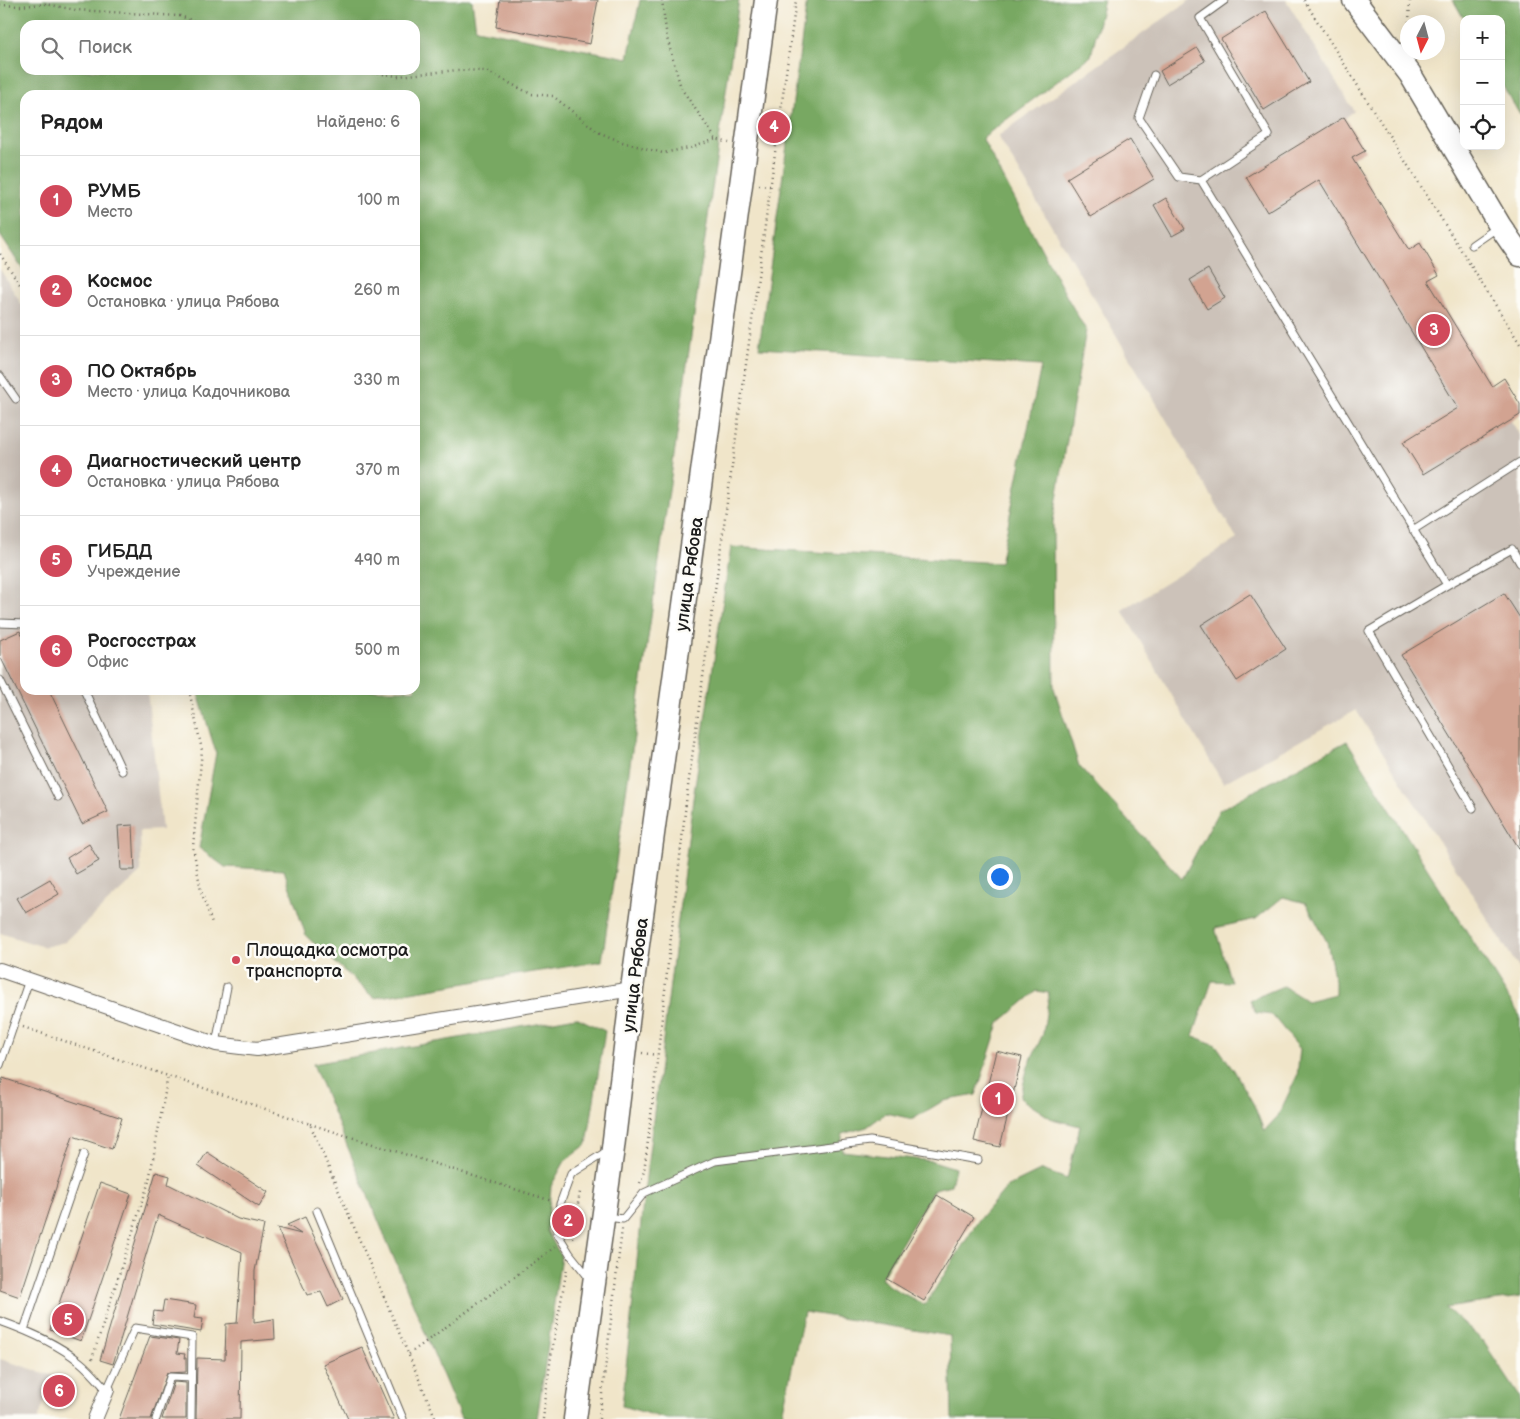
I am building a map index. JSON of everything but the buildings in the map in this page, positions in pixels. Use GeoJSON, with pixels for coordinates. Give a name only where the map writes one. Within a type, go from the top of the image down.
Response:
{"type":"FeatureCollection","features":[{"type":"Feature","properties":{"kind":"main road","name":"улица Рябова"},"geometry":{"type":"LineString","coordinates":[[613,1218],[613,1148],[632,989],[766,0]]}},
{"type":"Feature","properties":{"kind":"main road"},"geometry":{"type":"LineString","coordinates":[[1354,0],[1410,74],[1500,226],[1520,255]]}},
{"type":"Feature","properties":{"kind":"main road"},"geometry":{"type":"LineString","coordinates":[[575,1419],[594,1284],[613,1218]]}},
{"type":"Feature","properties":{"kind":"street"},"geometry":{"type":"LineString","coordinates":[[0,970],[216,1044],[257,1048],[632,989]]}},
{"type":"Feature","properties":{"kind":"street"},"geometry":{"type":"LineString","coordinates":[[95,1419],[107,1390]]}},
{"type":"Feature","properties":{"kind":"lane"},"geometry":{"type":"LineString","coordinates":[[1154,76],[1139,118],[1179,177],[1200,180],[1269,135],[1200,18],[1224,0]]}},
{"type":"Feature","properties":{"kind":"lane"},"geometry":{"type":"LineString","coordinates":[[1200,180],[1447,585]]}},
{"type":"Feature","properties":{"kind":"lane"},"geometry":{"type":"LineString","coordinates":[[1472,244],[1500,226]]}},
{"type":"Feature","properties":{"kind":"lane"},"geometry":{"type":"LineString","coordinates":[[0,376],[16,399]]}},
{"type":"Feature","properties":{"kind":"lane"},"geometry":{"type":"LineString","coordinates":[[1413,530],[1520,462]]}},
{"type":"Feature","properties":{"kind":"lane"},"geometry":{"type":"LineString","coordinates":[[1473,808],[1369,631],[1512,549],[1520,563]]}},
{"type":"Feature","properties":{"kind":"lane"},"geometry":{"type":"LineString","coordinates":[[0,623],[20,624]]}},
{"type":"Feature","properties":{"kind":"lane"},"geometry":{"type":"LineString","coordinates":[[0,680],[58,797]]}},
{"type":"Feature","properties":{"kind":"lane"},"geometry":{"type":"LineString","coordinates":[[86,695],[122,771]]}},
{"type":"Feature","properties":{"kind":"lane"},"geometry":{"type":"LineString","coordinates":[[0,1065],[29,980]]}},
{"type":"Feature","properties":{"kind":"lane"},"geometry":{"type":"LineString","coordinates":[[216,1044],[227,986]]}},
{"type":"Feature","properties":{"kind":"lane"},"geometry":{"type":"LineString","coordinates":[[613,1218],[644,1193],[716,1161],[870,1141],[978,1160]]}},
{"type":"Feature","properties":{"kind":"lane"},"geometry":{"type":"LineString","coordinates":[[594,1284],[570,1254],[557,1233],[560,1204],[572,1174],[613,1148]]}},
{"type":"Feature","properties":{"kind":"lane"},"geometry":{"type":"LineString","coordinates":[[24,1330],[84,1154]]}},
{"type":"Feature","properties":{"kind":"lane"},"geometry":{"type":"LineString","coordinates":[[317,1211],[403,1419]]}},
{"type":"Feature","properties":{"kind":"lane"},"geometry":{"type":"LineString","coordinates":[[0,1321],[62,1348],[81,1362],[107,1390],[135,1328],[192,1337],[191,1419]]}},
{"type":"Feature","properties":{"kind":"lane"},"geometry":{"type":"LineString","coordinates":[[156,1419],[170,1377],[191,1378]]}},
{"type":"Feature","properties":{"kind":"path"},"geometry":{"type":"LineString","coordinates":[[662,0],[667,38],[681,88],[716,139],[731,144]]}},
{"type":"Feature","properties":{"kind":"path"},"geometry":{"type":"LineString","coordinates":[[639,1189],[644,1171],[648,1142],[687,794],[796,0]]}},
{"type":"Feature","properties":{"kind":"path"},"geometry":{"type":"LineString","coordinates":[[1304,0],[1520,344]]}},
{"type":"Feature","properties":{"kind":"path"},"geometry":{"type":"LineString","coordinates":[[1409,15],[1410,0]]}},
{"type":"Feature","properties":{"kind":"path"},"geometry":{"type":"LineString","coordinates":[[0,5],[46,4],[76,10],[180,16],[191,20]]}},
{"type":"Feature","properties":{"kind":"path"},"geometry":{"type":"LineString","coordinates":[[420,74],[458,70],[486,71],[532,94],[552,96],[598,132],[622,142],[663,153],[694,147],[716,139]]}},
{"type":"Feature","properties":{"kind":"path"},"geometry":{"type":"LineString","coordinates":[[390,75],[408,75]]}},
{"type":"Feature","properties":{"kind":"path"},"geometry":{"type":"LineString","coordinates":[[0,254],[20,284]]}},
{"type":"Feature","properties":{"kind":"path"},"geometry":{"type":"LineString","coordinates":[[190,695],[202,750],[193,846],[201,891],[212,923]]}},
{"type":"Feature","properties":{"kind":"path"},"geometry":{"type":"LineString","coordinates":[[13,1024],[310,1124],[577,1208]]}},
{"type":"Feature","properties":{"kind":"path"},"geometry":{"type":"LineString","coordinates":[[89,1370],[149,1181],[168,1076]]}},
{"type":"Feature","properties":{"kind":"path"},"geometry":{"type":"LineString","coordinates":[[310,1124],[436,1419]]}},
{"type":"Feature","properties":{"kind":"path"},"geometry":{"type":"LineString","coordinates":[[543,1419],[551,1356],[580,1192]]}},
{"type":"Feature","properties":{"kind":"path"},"geometry":{"type":"LineString","coordinates":[[598,1419],[613,1218]]}},
{"type":"Feature","properties":{"kind":"path"},"geometry":{"type":"LineString","coordinates":[[409,1354],[573,1234]]}},
{"type":"Feature","properties":{"kind":"shaded area"},"geometry":{"type":"Polygon","coordinates":[[[1190,0],[1286,0],[1354,111],[1345,118],[1365,151],[1353,158],[1408,250],[1420,243],[1439,275],[1429,281],[1492,385],[1504,378],[1520,404],[1520,415],[1511,421],[1520,435],[1520,970],[1356,710],[1223,783],[1122,610],[1237,539],[998,136],[1190,0]]]}},
{"type":"Feature","properties":{"kind":"shaded area"},"geometry":{"type":"Polygon","coordinates":[[[0,269],[20,302],[20,695],[148,695],[162,830],[140,831],[141,872],[65,942],[44,947],[0,933],[0,269]]]}},
{"type":"Feature","properties":{"kind":"shaded area"},"geometry":{"type":"Polygon","coordinates":[[[0,1359],[54,1376],[38,1419],[0,1419],[0,1359]]]}},
{"type":"Feature","properties":{"kind":"green space"},"geometry":{"type":"Polygon","coordinates":[[[0,0],[472,0],[476,29],[628,58],[640,0],[739,0],[602,961],[374,998],[306,936],[284,870],[225,867],[199,848],[216,753],[199,695],[420,695],[420,90],[20,90],[20,265],[0,235],[0,0]]]}},
{"type":"Feature","properties":{"kind":"green space"},"geometry":{"type":"Polygon","coordinates":[[[807,0],[1104,0],[1091,56],[982,138],[1086,330],[1053,522],[1054,688],[1079,766],[1182,879],[1219,810],[1347,741],[1520,1016],[1520,1297],[1446,1308],[1483,1341],[1520,1397],[1520,1419],[952,1419],[950,1336],[804,1312],[781,1419],[667,1419],[622,1406],[644,1193],[693,799],[731,547],[1000,563],[1041,366],[759,348],[807,0]],[[1283,897],[1256,919],[1215,928],[1231,982],[1212,981],[1193,1036],[1216,1045],[1234,1070],[1254,1105],[1264,1131],[1278,1116],[1297,1076],[1300,1049],[1272,1015],[1256,1013],[1250,1000],[1283,986],[1307,1001],[1335,994],[1335,981],[1327,942],[1306,903],[1283,897]],[[1037,991],[999,1023],[976,1095],[943,1101],[913,1119],[886,1113],[867,1127],[842,1134],[842,1151],[933,1161],[955,1168],[951,1185],[934,1189],[881,1278],[889,1286],[925,1305],[980,1218],[1007,1187],[1042,1170],[1067,1179],[1080,1126],[1052,1119],[1020,1098],[1028,1066],[1043,1034],[1049,993],[1037,991]]]}},
{"type":"Feature","properties":{"kind":"green space"},"geometry":{"type":"Polygon","coordinates":[[[1453,0],[1520,0],[1520,115],[1505,90],[1505,15],[1462,15],[1453,0]]]}},
{"type":"Feature","properties":{"kind":"green space"},"geometry":{"type":"Polygon","coordinates":[[[576,1017],[605,1031],[587,1144],[565,1161],[551,1186],[547,1231],[561,1256],[537,1419],[461,1419],[313,1064],[576,1017]]]}},
{"type":"Feature","properties":{"kind":"place","name":"Диагностический центр"},"geometry":{"type":"Point","coordinates":[774,127]}},
{"type":"Feature","properties":{"kind":"place","name":"ПО Октябрь"},"geometry":{"type":"Point","coordinates":[1434,330]}},
{"type":"Feature","properties":{"kind":"place","name":"Площадка осмотра транспорта"},"geometry":{"type":"Point","coordinates":[236,960]}},
{"type":"Feature","properties":{"kind":"place","name":"РУМБ"},"geometry":{"type":"Point","coordinates":[998,1099]}},
{"type":"Feature","properties":{"kind":"place","name":"Космос"},"geometry":{"type":"Point","coordinates":[568,1221]}},
{"type":"Feature","properties":{"kind":"place","name":"ГИБДД"},"geometry":{"type":"Point","coordinates":[68,1320]}},
{"type":"Feature","properties":{"kind":"place","name":"Росгосстрах"},"geometry":{"type":"Point","coordinates":[59,1391]}}]}
